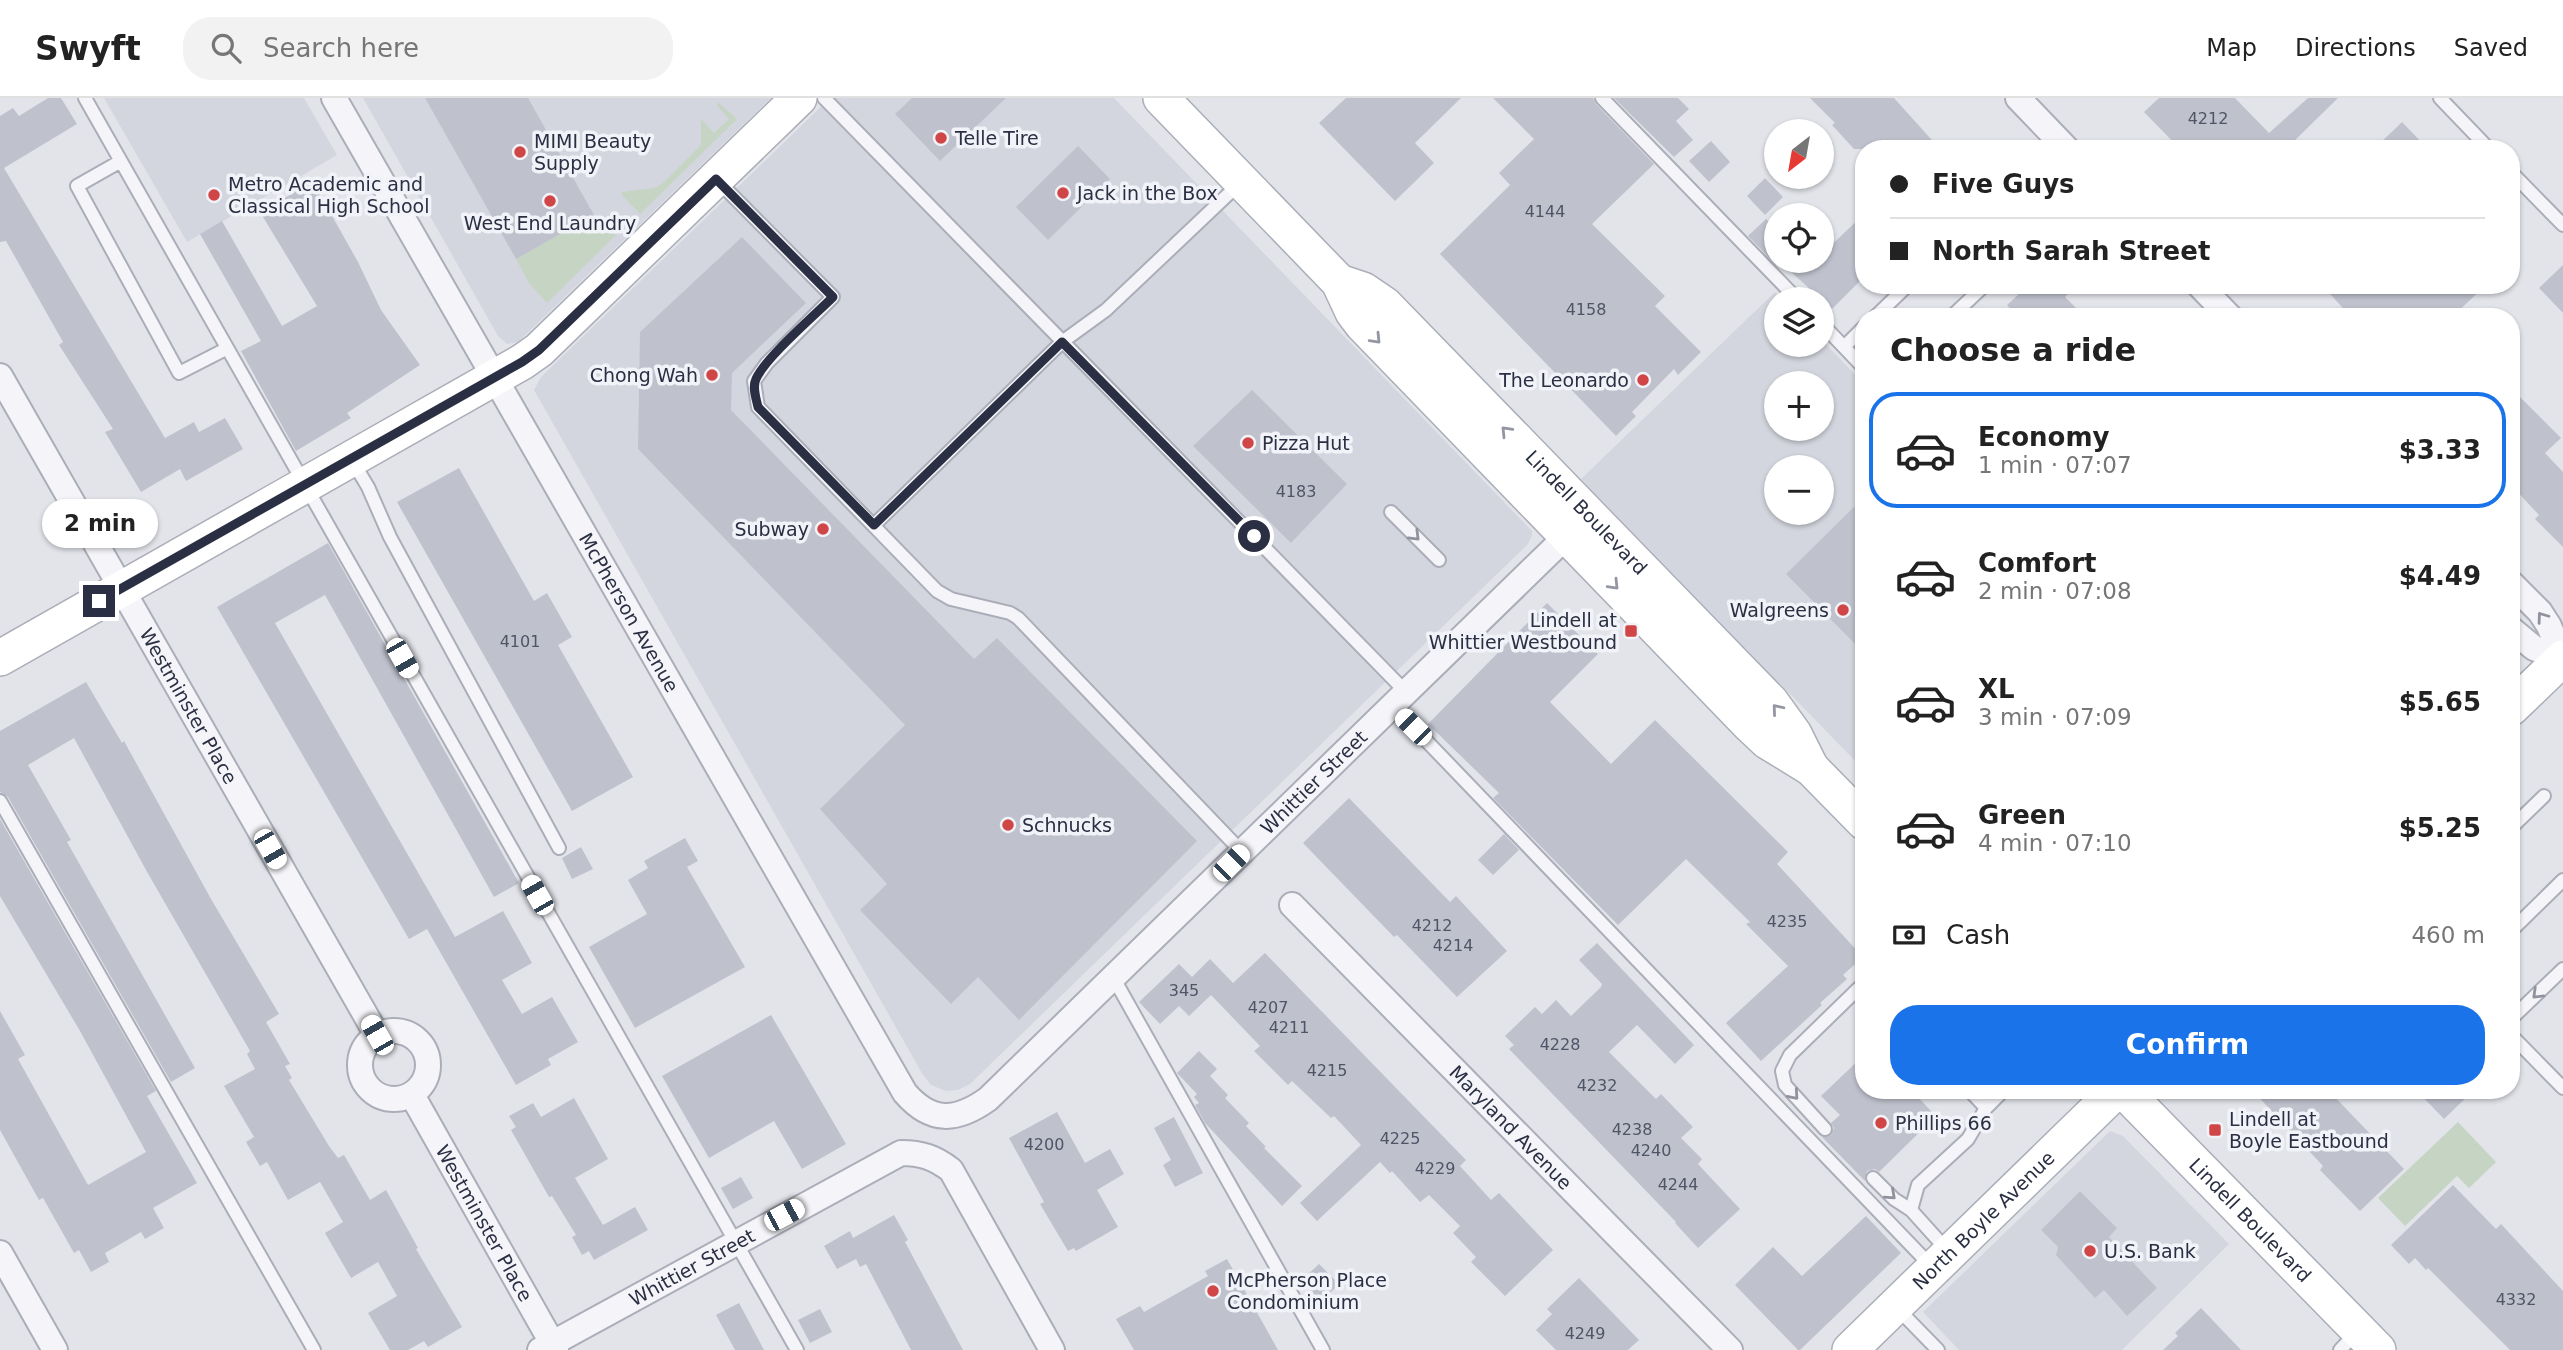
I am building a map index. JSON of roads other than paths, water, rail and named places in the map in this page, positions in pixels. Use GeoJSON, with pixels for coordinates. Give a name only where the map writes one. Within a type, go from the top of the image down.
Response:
{"type":"FeatureCollection","features":[{"type":"Feature","properties":{"kind":"street","name":"McPherson Avenue"},"geometry":{"type":"LineString","coordinates":[[334,98],[905,1093],[916,1105],[936,1115]]}},
{"type":"Feature","properties":{"kind":"street"},"geometry":{"type":"LineString","coordinates":[[0,658],[495,378],[539,350],[799,98]]}},
{"type":"Feature","properties":{"kind":"street","name":"Lindell Boulevard"},"geometry":{"type":"LineString","coordinates":[[1161,98],[1339,282],[1353,312],[1362,324],[1578,525],[1767,741],[1811,768],[1855,813]]}},
{"type":"Feature","properties":{"kind":"street"},"geometry":{"type":"LineString","coordinates":[[2018,98],[2055,140]]}},
{"type":"Feature","properties":{"kind":"street"},"geometry":{"type":"LineString","coordinates":[[2208,294],[2221,308]]}},
{"type":"Feature","properties":{"kind":"street","name":"Westminster Place"},"geometry":{"type":"LineString","coordinates":[[0,376],[377,1035]]}},
{"type":"Feature","properties":{"kind":"street","name":"Whittier Street"},"geometry":{"type":"LineString","coordinates":[[936,1115],[963,1115],[988,1099],[1578,525]]}},
{"type":"Feature","properties":{"kind":"street"},"geometry":{"type":"LineString","coordinates":[[2520,592],[2549,625],[2563,659]]}},
{"type":"Feature","properties":{"kind":"street"},"geometry":{"type":"LineString","coordinates":[[2520,636],[2534,648],[2563,659]]}},
{"type":"Feature","properties":{"kind":"street"},"geometry":{"type":"LineString","coordinates":[[2520,700],[2563,659]]}},
{"type":"Feature","properties":{"kind":"street","name":"Maryland Avenue"},"geometry":{"type":"LineString","coordinates":[[1292,905],[1730,1350]]}},
{"type":"Feature","properties":{"kind":"street"},"geometry":{"type":"LineString","coordinates":[[392,1031],[404,1032],[422,1045],[428,1056],[427,1077],[421,1088],[412,1095],[391,1100],[380,1097],[363,1081],[360,1058],[369,1041],[377,1035],[392,1031]]}},
{"type":"Feature","properties":{"kind":"street","name":"Westminster Place"},"geometry":{"type":"LineString","coordinates":[[412,1095],[549,1348]]}},
{"type":"Feature","properties":{"kind":"street","name":"North Boyle Avenue"},"geometry":{"type":"LineString","coordinates":[[1850,1350],[2108,1099]]}},
{"type":"Feature","properties":{"kind":"street","name":"Lindell Boulevard"},"geometry":{"type":"LineString","coordinates":[[2131,1099],[2359,1344]]}},
{"type":"Feature","properties":{"kind":"street","name":"Whittier Street"},"geometry":{"type":"LineString","coordinates":[[549,1348],[735,1242],[901,1153],[920,1153],[951,1170],[1052,1350]]}},
{"type":"Feature","properties":{"kind":"street"},"geometry":{"type":"LineString","coordinates":[[0,1253],[55,1350]]}},
{"type":"Feature","properties":{"kind":"lane"},"geometry":{"type":"LineString","coordinates":[[85,98],[797,1350]]}},
{"type":"Feature","properties":{"kind":"lane"},"geometry":{"type":"LineString","coordinates":[[824,98],[1062,342],[1399,699],[1942,1261]]}},
{"type":"Feature","properties":{"kind":"lane"},"geometry":{"type":"LineString","coordinates":[[1602,98],[1785,287]]}},
{"type":"Feature","properties":{"kind":"lane"},"geometry":{"type":"LineString","coordinates":[[2440,98],[2480,140]]}},
{"type":"Feature","properties":{"kind":"lane"},"geometry":{"type":"LineString","coordinates":[[121,161],[77,186],[179,373],[226,348]]}},
{"type":"Feature","properties":{"kind":"lane"},"geometry":{"type":"LineString","coordinates":[[716,179],[833,297],[767,363],[754,381],[758,407],[937,591],[951,599],[1010,613],[1018,618],[1242,852]]}},
{"type":"Feature","properties":{"kind":"lane"},"geometry":{"type":"LineString","coordinates":[[874,525],[1062,342],[1106,310],[1242,181]]}},
{"type":"Feature","properties":{"kind":"lane"},"geometry":{"type":"LineString","coordinates":[[2520,181],[2563,225]]}},
{"type":"Feature","properties":{"kind":"lane"},"geometry":{"type":"LineString","coordinates":[[1884,308],[1899,294]]}},
{"type":"Feature","properties":{"kind":"lane"},"geometry":{"type":"LineString","coordinates":[[1961,308],[1975,294]]}},
{"type":"Feature","properties":{"kind":"lane"},"geometry":{"type":"LineString","coordinates":[[1844,347],[1855,336]]}},
{"type":"Feature","properties":{"kind":"lane"},"geometry":{"type":"LineString","coordinates":[[1834,337],[1855,359]]}},
{"type":"Feature","properties":{"kind":"lane"},"geometry":{"type":"LineString","coordinates":[[351,458],[368,487],[390,537],[559,848]]}},
{"type":"Feature","properties":{"kind":"lane"},"geometry":{"type":"LineString","coordinates":[[1391,512],[1439,560]]}},
{"type":"Feature","properties":{"kind":"lane"},"geometry":{"type":"LineString","coordinates":[[2520,819],[2544,796]]}},
{"type":"Feature","properties":{"kind":"lane"},"geometry":{"type":"LineString","coordinates":[[0,801],[314,1350]]}},
{"type":"Feature","properties":{"kind":"lane"},"geometry":{"type":"LineString","coordinates":[[2520,922],[2563,880]]}},
{"type":"Feature","properties":{"kind":"lane"},"geometry":{"type":"LineString","coordinates":[[2520,1010],[2563,969]]}},
{"type":"Feature","properties":{"kind":"lane"},"geometry":{"type":"LineString","coordinates":[[1113,977],[1323,1350]]}},
{"type":"Feature","properties":{"kind":"lane"},"geometry":{"type":"LineString","coordinates":[[1825,1129],[1785,1085],[1782,1071],[1790,1055],[1855,992]]}},
{"type":"Feature","properties":{"kind":"lane"},"geometry":{"type":"LineString","coordinates":[[2520,1044],[2563,1088]]}},
{"type":"Feature","properties":{"kind":"lane"},"geometry":{"type":"LineString","coordinates":[[1978,1099],[1986,1108]]}},
{"type":"Feature","properties":{"kind":"lane"},"geometry":{"type":"LineString","coordinates":[[1911,1210],[1918,1185],[1968,1139],[1986,1108],[1995,1099]]}},
{"type":"Feature","properties":{"kind":"lane"},"geometry":{"type":"LineString","coordinates":[[1873,1178],[1894,1199],[1911,1210],[1942,1261]]}},
{"type":"Feature","properties":{"kind":"lane"},"geometry":{"type":"LineString","coordinates":[[1895,1306],[1938,1350]]}},
{"type":"Feature","properties":{"kind":"place","name":"Telle Tire"},"geometry":{"type":"Point","coordinates":[941,138]}},
{"type":"Feature","properties":{"kind":"place","name":"MIMI Beauty Supply"},"geometry":{"type":"Point","coordinates":[520,152]}},
{"type":"Feature","properties":{"kind":"place","name":"Jack in the Box"},"geometry":{"type":"Point","coordinates":[1063,193]}},
{"type":"Feature","properties":{"kind":"place","name":"Metro Academic and Classical High School"},"geometry":{"type":"Point","coordinates":[214,195]}},
{"type":"Feature","properties":{"kind":"place","name":"West End Laundry"},"geometry":{"type":"Point","coordinates":[550,201]}},
{"type":"Feature","properties":{"kind":"place","name":"Chong Wah"},"geometry":{"type":"Point","coordinates":[712,375]}},
{"type":"Feature","properties":{"kind":"place","name":"The Leonardo"},"geometry":{"type":"Point","coordinates":[1643,380]}},
{"type":"Feature","properties":{"kind":"place","name":"Pizza Hut"},"geometry":{"type":"Point","coordinates":[1248,443]}},
{"type":"Feature","properties":{"kind":"place","name":"Subway"},"geometry":{"type":"Point","coordinates":[823,529]}},
{"type":"Feature","properties":{"kind":"place","name":"Walgreens"},"geometry":{"type":"Point","coordinates":[1843,610]}},
{"type":"Feature","properties":{"kind":"place","name":"Lindell at Whittier Westbound"},"geometry":{"type":"Point","coordinates":[1631,631]}},
{"type":"Feature","properties":{"kind":"place","name":"Schnucks"},"geometry":{"type":"Point","coordinates":[1008,825]}},
{"type":"Feature","properties":{"kind":"place","name":"Phillips 66"},"geometry":{"type":"Point","coordinates":[1881,1123]}},
{"type":"Feature","properties":{"kind":"place","name":"Lindell at Boyle Eastbound"},"geometry":{"type":"Point","coordinates":[2215,1130]}},
{"type":"Feature","properties":{"kind":"place","name":"U.S. Bank"},"geometry":{"type":"Point","coordinates":[2090,1251]}},
{"type":"Feature","properties":{"kind":"place","name":"McPherson Place Condominium"},"geometry":{"type":"Point","coordinates":[1213,1291]}}]}
